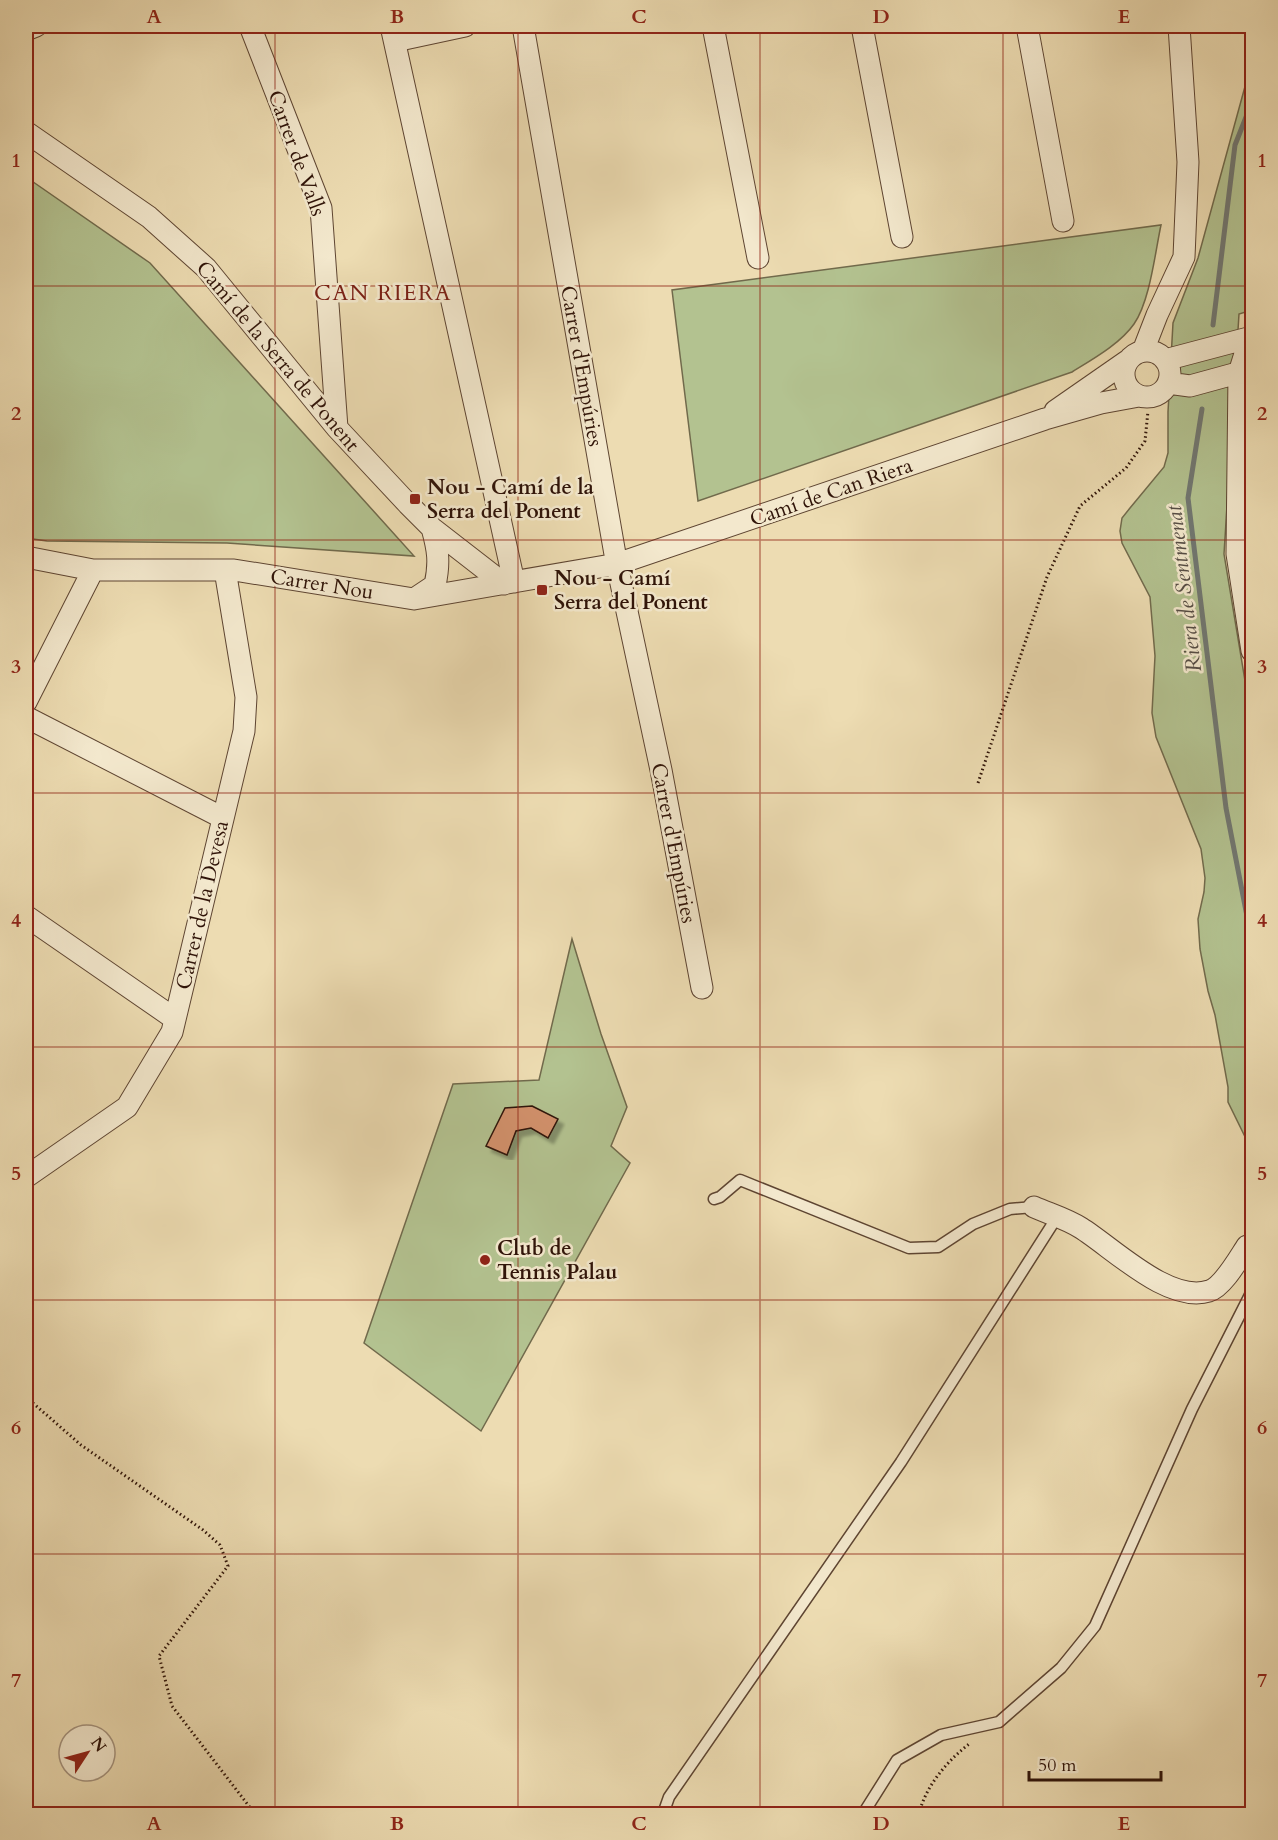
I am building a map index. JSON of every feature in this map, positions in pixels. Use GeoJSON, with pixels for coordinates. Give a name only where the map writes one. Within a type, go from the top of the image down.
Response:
{"type":"FeatureCollection","features":[{"type":"Feature","properties":{"kind":"street"},"geometry":{"type":"LineString","coordinates":[[26,30],[36,26]]}},
{"type":"Feature","properties":{"kind":"street","name":"Carrer de Valls"},"geometry":{"type":"LineString","coordinates":[[250,26],[321,207],[337,428]]}},
{"type":"Feature","properties":{"kind":"street"},"geometry":{"type":"LineString","coordinates":[[465,26],[393,33],[509,583]]}},
{"type":"Feature","properties":{"kind":"street","name":"Carrer d'Empúries"},"geometry":{"type":"LineString","coordinates":[[522,26],[617,564],[661,770],[702,988]]}},
{"type":"Feature","properties":{"kind":"street"},"geometry":{"type":"LineString","coordinates":[[713,26],[758,258]]}},
{"type":"Feature","properties":{"kind":"street"},"geometry":{"type":"LineString","coordinates":[[862,26],[902,237]]}},
{"type":"Feature","properties":{"kind":"street"},"geometry":{"type":"LineString","coordinates":[[1027,26],[1064,221]]}},
{"type":"Feature","properties":{"kind":"street"},"geometry":{"type":"LineString","coordinates":[[1135,356],[1155,352],[1165,360],[1170,371],[1168,383],[1157,395],[1144,397],[1128,388],[1123,375],[1157,315],[1184,257],[1188,162],[1179,26]]}},
{"type":"Feature","properties":{"kind":"street","name":"Camí de la Serra de Ponent"},"geometry":{"type":"LineString","coordinates":[[26,132],[149,217],[206,268],[337,428],[432,528],[509,583]]}},
{"type":"Feature","properties":{"kind":"street"},"geometry":{"type":"LineString","coordinates":[[1165,360],[1251,337],[1246,371],[1245,551],[1252,651]]}},
{"type":"Feature","properties":{"kind":"street","name":"Camí de Can Riera"},"geometry":{"type":"LineString","coordinates":[[1045,419],[1135,356]]}},
{"type":"Feature","properties":{"kind":"street"},"geometry":{"type":"LineString","coordinates":[[1168,383],[1190,386],[1246,371]]}},
{"type":"Feature","properties":{"kind":"street","name":"Camí de Can Riera"},"geometry":{"type":"LineString","coordinates":[[617,564],[1045,419],[1101,404],[1144,397]]}},
{"type":"Feature","properties":{"kind":"street","name":"Camí de la Serra de Ponent"},"geometry":{"type":"LineString","coordinates":[[414,599],[435,585],[440,565],[438,547],[432,528]]}},
{"type":"Feature","properties":{"kind":"street","name":"Carrer Nou"},"geometry":{"type":"LineString","coordinates":[[26,557],[93,570],[225,570],[414,599],[617,564]]}},
{"type":"Feature","properties":{"kind":"street"},"geometry":{"type":"LineString","coordinates":[[26,702],[93,570]]}},
{"type":"Feature","properties":{"kind":"street","name":"Carrer de la Devesa"},"geometry":{"type":"LineString","coordinates":[[26,1177],[128,1107],[172,1032],[244,731],[246,697],[225,570]]}},
{"type":"Feature","properties":{"kind":"street"},"geometry":{"type":"LineString","coordinates":[[26,717],[223,819]]}},
{"type":"Feature","properties":{"kind":"street"},"geometry":{"type":"LineString","coordinates":[[26,916],[175,1019]]}},
{"type":"Feature","properties":{"kind":"street"},"geometry":{"type":"LineString","coordinates":[[1034,1207],[1079,1227],[1171,1289],[1196,1293],[1211,1291],[1227,1276],[1247,1246],[1252,1245]]}},
{"type":"Feature","properties":{"kind":"lane"},"geometry":{"type":"LineString","coordinates":[[714,1199],[720,1197],[740,1180],[909,1248],[938,1247],[973,1224],[1010,1209],[1034,1207]]}},
{"type":"Feature","properties":{"kind":"lane"},"geometry":{"type":"LineString","coordinates":[[663,1815],[669,1797],[901,1462],[1057,1217]]}},
{"type":"Feature","properties":{"kind":"lane"},"geometry":{"type":"LineString","coordinates":[[863,1815],[897,1760],[941,1735],[999,1722],[1061,1668],[1095,1626],[1192,1409],[1252,1291]]}},
{"type":"Feature","properties":{"kind":"path"},"geometry":{"type":"LineString","coordinates":[[978,783],[1047,577],[1080,506],[1126,468],[1145,441],[1144,397]]}},
{"type":"Feature","properties":{"kind":"path"},"geometry":{"type":"LineString","coordinates":[[26,1397],[81,1445],[203,1530],[220,1545],[228,1566],[159,1656],[172,1706],[255,1815]]}},
{"type":"Feature","properties":{"kind":"path"},"geometry":{"type":"LineString","coordinates":[[919,1815],[922,1799],[954,1756],[972,1742]]}},
{"type":"Feature","properties":{"kind":"green space"},"geometry":{"type":"Polygon","coordinates":[[[1252,61],[1252,310],[1239,314],[1224,554],[1252,723],[1252,1151],[1228,1102],[1228,1087],[1215,1015],[1200,949],[1198,919],[1205,878],[1201,849],[1156,737],[1152,713],[1155,656],[1150,597],[1122,543],[1120,531],[1122,518],[1164,467],[1168,453],[1173,323],[1198,258],[1252,61]]]}},
{"type":"Feature","properties":{"kind":"green space"},"geometry":{"type":"Polygon","coordinates":[[[26,177],[150,263],[414,556],[227,543],[47,541],[26,538],[26,177]]]}},
{"type":"Feature","properties":{"kind":"green space"},"geometry":{"type":"Polygon","coordinates":[[[1161,225],[1148,290],[1134,324],[1114,345],[1072,372],[698,501],[672,290],[1161,225]]]}},
{"type":"Feature","properties":{"kind":"green space","name":"Club de Tennis Palau"},"geometry":{"type":"Polygon","coordinates":[[[572,939],[601,1034],[627,1107],[611,1146],[630,1163],[481,1431],[364,1343],[453,1084],[539,1080],[572,939]]]}},
{"type":"Feature","properties":{"kind":"building"},"geometry":{"type":"Polygon","coordinates":[[[532,1106],[558,1119],[548,1138],[531,1128],[516,1131],[507,1155],[486,1146],[505,1108],[532,1106]]]}},
{"type":"Feature","properties":{"kind":"waterway","name":"Riera de Sentmenat"},"geometry":{"type":"LineString","coordinates":[[1213,325],[1235,145],[1252,102]]}},
{"type":"Feature","properties":{"kind":"waterway","name":"Riera de Sentmenat"},"geometry":{"type":"LineString","coordinates":[[1202,409],[1188,498],[1226,808],[1252,942]]}},
{"type":"Feature","properties":{"kind":"place","name":"Nou - Camí de la Serra del Ponent"},"geometry":{"type":"Point","coordinates":[415,499]}},
{"type":"Feature","properties":{"kind":"place","name":"Nou - Camí Serra del Ponent"},"geometry":{"type":"Point","coordinates":[542,590]}},
{"type":"Feature","properties":{"kind":"place","name":"Club de Tennis Palau"},"geometry":{"type":"Point","coordinates":[485,1260]}},
{"type":"Feature","properties":{"kind":"district","name":"CAN RIERA"},"geometry":{"type":"Point","coordinates":[383,292]}}]}
